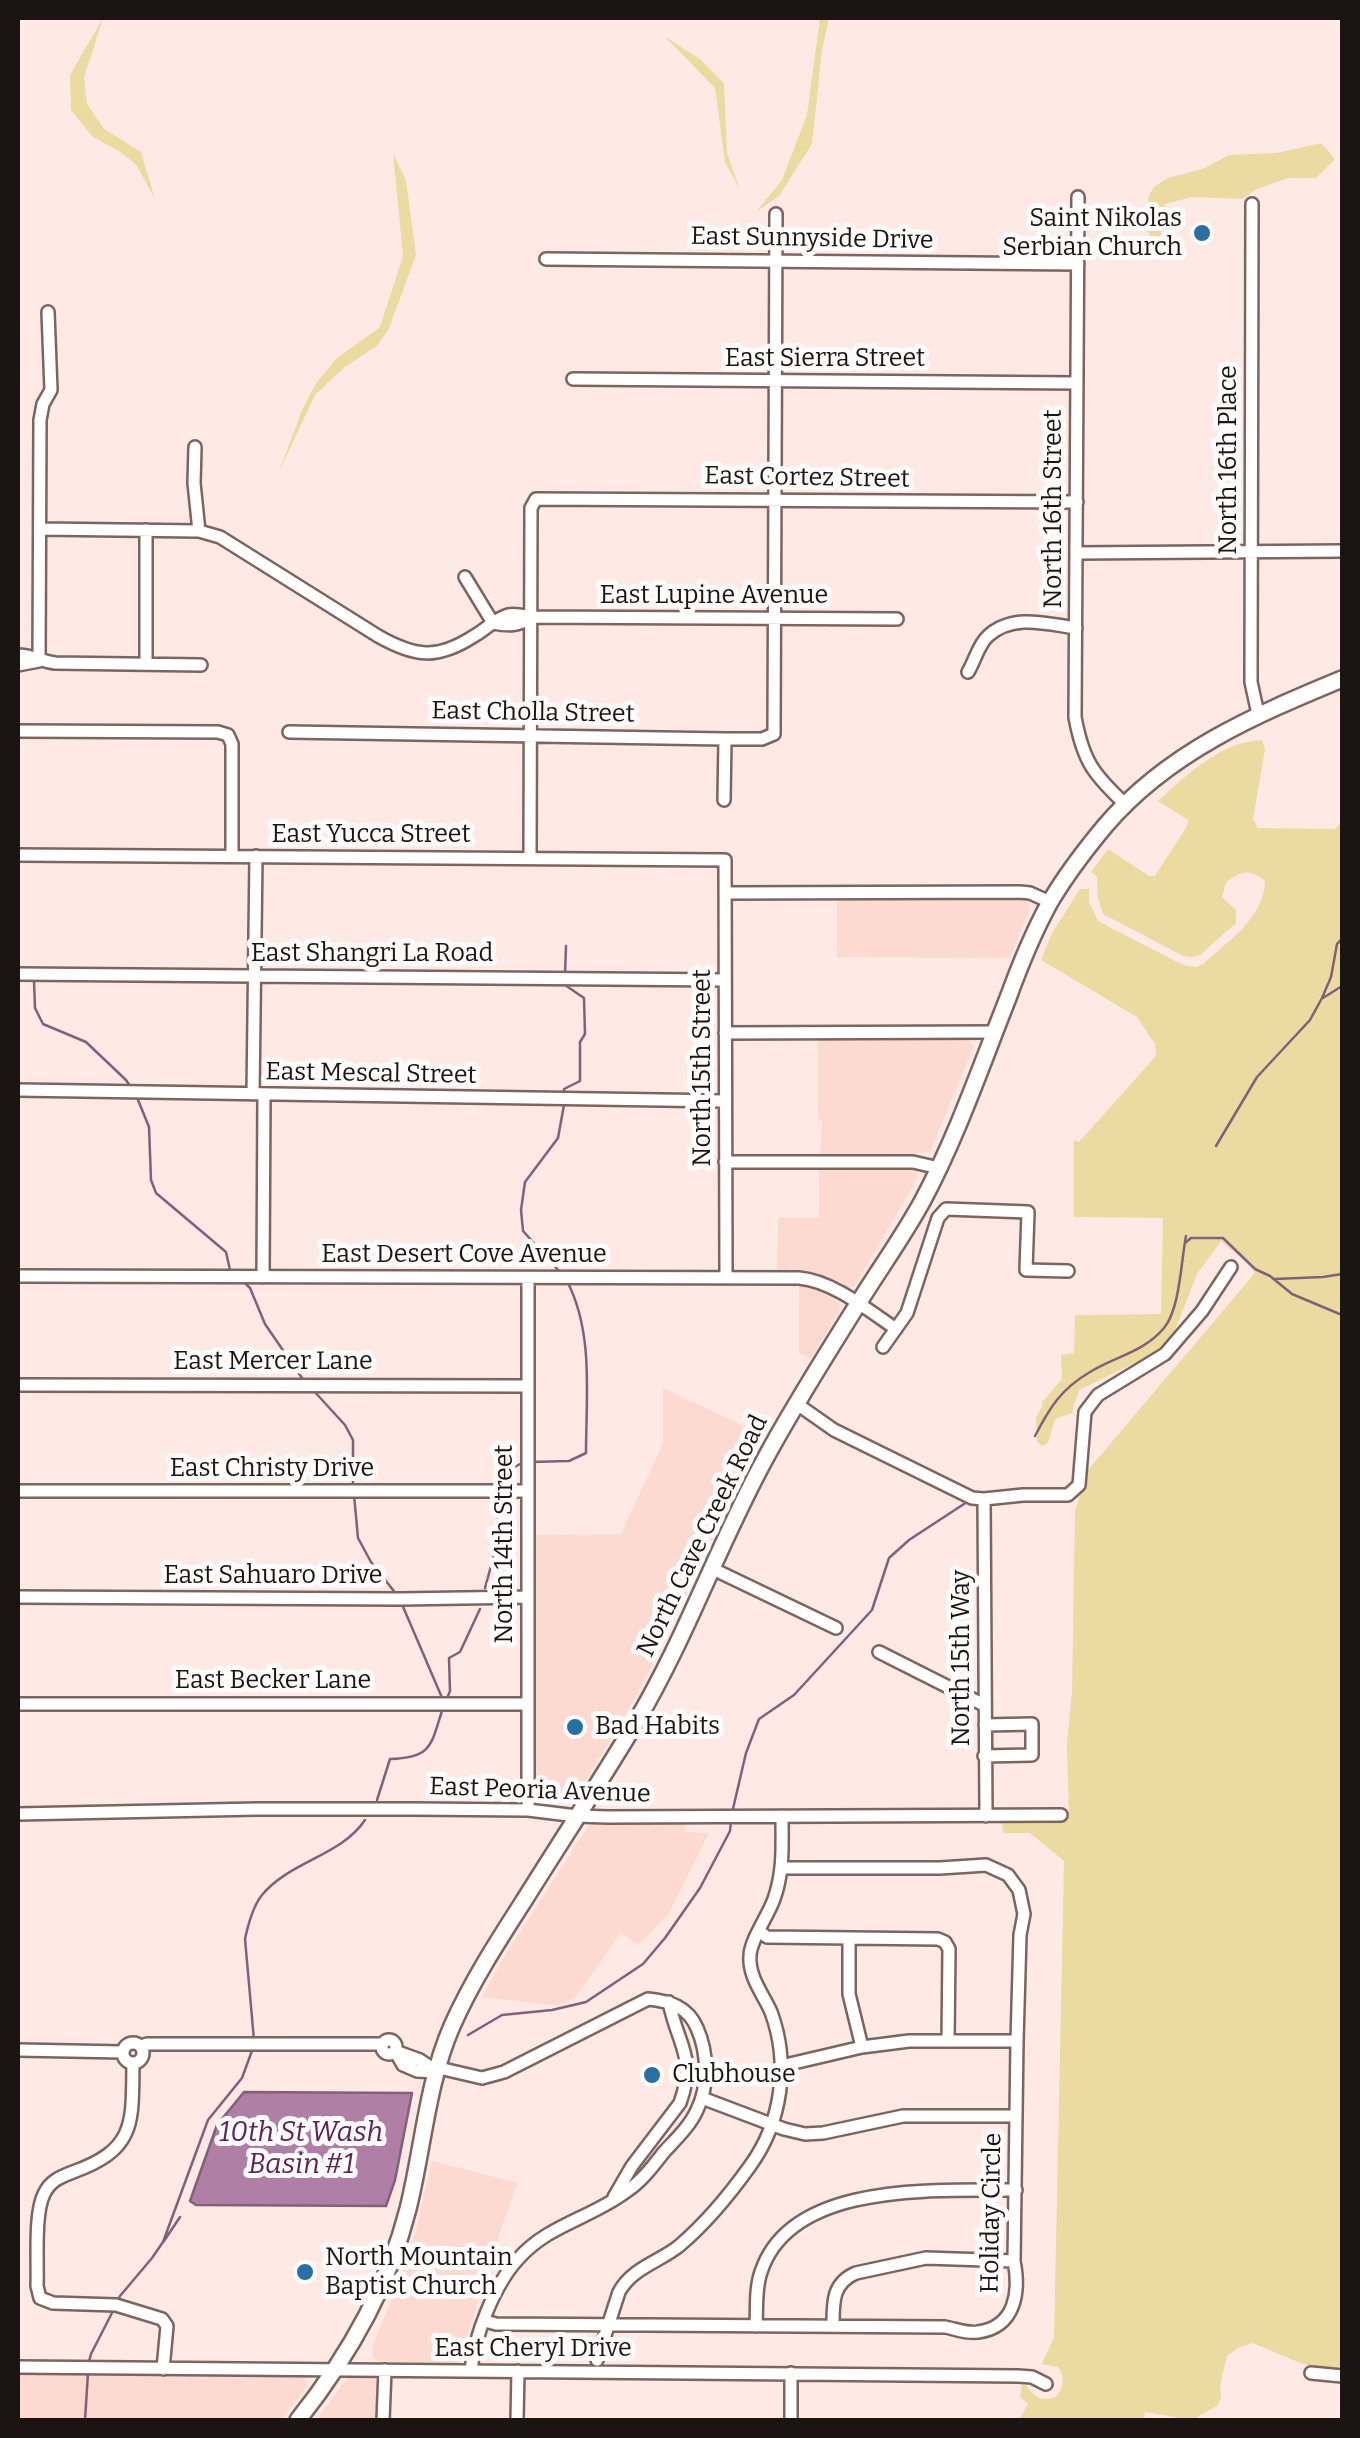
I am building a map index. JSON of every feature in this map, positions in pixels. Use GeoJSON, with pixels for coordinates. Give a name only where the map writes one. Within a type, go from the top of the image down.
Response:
{"type":"FeatureCollection","features":[{"type":"Feature","properties":{"kind":"main road","name":"North Cave Creek Road"},"geometry":{"type":"LineString","coordinates":[[298,2420],[336,2370],[370,2311],[400,2238],[449,2033],[484,1963],[656,1685],[753,1482],[939,1168],[1050,902],[1093,841],[1165,770],[1190,751],[1258,714],[1342,679]]}},
{"type":"Feature","properties":{"kind":"street","name":"North 16th Street"},"geometry":{"type":"LineString","coordinates":[[1078,197],[1075,717],[1089,764],[1102,783],[1126,805]]}},
{"type":"Feature","properties":{"kind":"street","name":"North 16th Place"},"geometry":{"type":"LineString","coordinates":[[1252,204],[1251,682],[1258,714]]}},
{"type":"Feature","properties":{"kind":"street"},"geometry":{"type":"LineString","coordinates":[[776,214],[776,619]]}},
{"type":"Feature","properties":{"kind":"street","name":"East Sunnyside Drive"},"geometry":{"type":"LineString","coordinates":[[546,259],[1078,264]]}},
{"type":"Feature","properties":{"kind":"street"},"geometry":{"type":"LineString","coordinates":[[39,661],[40,420],[51,390],[48,312]]}},
{"type":"Feature","properties":{"kind":"street","name":"East Sierra Street"},"geometry":{"type":"LineString","coordinates":[[573,379],[1077,384]]}},
{"type":"Feature","properties":{"kind":"street"},"geometry":{"type":"LineString","coordinates":[[195,448],[199,531]]}},
{"type":"Feature","properties":{"kind":"street","name":"East Cortez Street"},"geometry":{"type":"LineString","coordinates":[[532,617],[532,508],[536,499],[1077,502]]}},
{"type":"Feature","properties":{"kind":"street","name":"East Lupine Avenue"},"geometry":{"type":"LineString","coordinates":[[40,530],[199,531],[229,542],[402,650],[432,654],[474,637],[493,623],[520,625],[532,617],[897,619]]}},
{"type":"Feature","properties":{"kind":"street"},"geometry":{"type":"LineString","coordinates":[[146,530],[146,664]]}},
{"type":"Feature","properties":{"kind":"street"},"geometry":{"type":"LineString","coordinates":[[1077,553],[1342,552]]}},
{"type":"Feature","properties":{"kind":"street"},"geometry":{"type":"LineString","coordinates":[[464,577],[493,623]]}},
{"type":"Feature","properties":{"kind":"street"},"geometry":{"type":"LineString","coordinates":[[530,858],[532,617]]}},
{"type":"Feature","properties":{"kind":"street","name":"East Cholla Street"},"geometry":{"type":"LineString","coordinates":[[289,732],[762,739],[774,734],[776,619]]}},
{"type":"Feature","properties":{"kind":"street"},"geometry":{"type":"LineString","coordinates":[[968,672],[988,636],[1012,622],[1076,628]]}},
{"type":"Feature","properties":{"kind":"street"},"geometry":{"type":"LineString","coordinates":[[18,655],[39,661]]}},
{"type":"Feature","properties":{"kind":"street"},"geometry":{"type":"LineString","coordinates":[[18,665],[39,661],[201,664]]}},
{"type":"Feature","properties":{"kind":"street"},"geometry":{"type":"LineString","coordinates":[[18,732],[228,734],[232,744],[232,855]]}},
{"type":"Feature","properties":{"kind":"street"},"geometry":{"type":"LineString","coordinates":[[724,800],[725,739]]}},
{"type":"Feature","properties":{"kind":"street","name":"East Yucca Street"},"geometry":{"type":"LineString","coordinates":[[18,856],[725,860]]}},
{"type":"Feature","properties":{"kind":"street"},"geometry":{"type":"LineString","coordinates":[[256,856],[254,976],[263,1277]]}},
{"type":"Feature","properties":{"kind":"street","name":"North 15th Street"},"geometry":{"type":"LineString","coordinates":[[725,860],[726,1277]]}},
{"type":"Feature","properties":{"kind":"street"},"geometry":{"type":"LineString","coordinates":[[726,893],[1020,892],[1050,902]]}},
{"type":"Feature","properties":{"kind":"street","name":"East Shangri La Road"},"geometry":{"type":"LineString","coordinates":[[18,974],[725,980]]}},
{"type":"Feature","properties":{"kind":"street"},"geometry":{"type":"LineString","coordinates":[[725,1033],[994,1032]]}},
{"type":"Feature","properties":{"kind":"street","name":"East Mescal Street"},"geometry":{"type":"LineString","coordinates":[[18,1090],[724,1102]]}},
{"type":"Feature","properties":{"kind":"street"},"geometry":{"type":"LineString","coordinates":[[725,1162],[913,1162],[939,1168]]}},
{"type":"Feature","properties":{"kind":"street"},"geometry":{"type":"LineString","coordinates":[[882,1348],[906,1313],[942,1212],[954,1208],[1028,1212],[1026,1270],[1068,1271]]}},
{"type":"Feature","properties":{"kind":"street"},"geometry":{"type":"LineString","coordinates":[[797,1404],[834,1430],[972,1498],[1068,1495],[1078,1485],[1085,1412],[1098,1394],[1166,1354],[1202,1311],[1231,1267]]}},
{"type":"Feature","properties":{"kind":"street","name":"East Desert Cove Avenue"},"geometry":{"type":"LineString","coordinates":[[18,1276],[812,1280],[896,1329]]}},
{"type":"Feature","properties":{"kind":"street","name":"North 14th Street"},"geometry":{"type":"LineString","coordinates":[[528,1278],[528,1810]]}},
{"type":"Feature","properties":{"kind":"street","name":"East Mercer Lane"},"geometry":{"type":"LineString","coordinates":[[18,1385],[528,1386]]}},
{"type":"Feature","properties":{"kind":"street","name":"East Christy Drive"},"geometry":{"type":"LineString","coordinates":[[18,1492],[527,1491]]}},
{"type":"Feature","properties":{"kind":"street","name":"North 15th Way"},"geometry":{"type":"LineString","coordinates":[[984,1499],[986,1816]]}},
{"type":"Feature","properties":{"kind":"street"},"geometry":{"type":"LineString","coordinates":[[713,1569],[836,1628]]}},
{"type":"Feature","properties":{"kind":"street","name":"East Sahuaro Drive"},"geometry":{"type":"LineString","coordinates":[[18,1597],[527,1597]]}},
{"type":"Feature","properties":{"kind":"street"},"geometry":{"type":"LineString","coordinates":[[879,1652],[984,1705]]}},
{"type":"Feature","properties":{"kind":"street","name":"East Becker Lane"},"geometry":{"type":"LineString","coordinates":[[18,1704],[528,1704]]}},
{"type":"Feature","properties":{"kind":"street"},"geometry":{"type":"LineString","coordinates":[[984,1756],[1032,1754],[1032,1724],[985,1725]]}},
{"type":"Feature","properties":{"kind":"street","name":"East Peoria Avenue"},"geometry":{"type":"LineString","coordinates":[[18,1814],[257,1809],[528,1810],[578,1816],[1061,1815]]}},
{"type":"Feature","properties":{"kind":"street"},"geometry":{"type":"LineString","coordinates":[[597,2360],[624,2283],[670,2252],[704,2222],[749,2168],[772,2124],[780,2092],[777,2033],[753,1974],[750,1952],[783,1868],[782,1816]]}},
{"type":"Feature","properties":{"kind":"street","name":"Holiday Circle"},"geometry":{"type":"LineString","coordinates":[[485,2321],[945,2328],[979,2332],[992,2328],[1010,2312],[1018,2278],[1014,2261],[1017,2042],[1024,1914],[1019,1890],[1008,1875],[986,1865],[783,1868]]}},
{"type":"Feature","properties":{"kind":"street"},"geometry":{"type":"LineString","coordinates":[[760,1932],[767,1936],[945,1942],[948,2041]]}},
{"type":"Feature","properties":{"kind":"street"},"geometry":{"type":"LineString","coordinates":[[849,1938],[849,1994],[862,2047]]}},
{"type":"Feature","properties":{"kind":"street"},"geometry":{"type":"LineString","coordinates":[[123,2052],[128,2044],[134,2043],[382,2044],[391,2040],[403,2065],[418,2071],[438,2070],[482,2078],[504,2072],[644,2000],[680,2006],[692,2018],[703,2046],[706,2069],[697,2112],[627,2192],[540,2238],[515,2262],[494,2296],[472,2356],[471,2371]]}},
{"type":"Feature","properties":{"kind":"street"},"geometry":{"type":"LineString","coordinates":[[612,2201],[683,2094],[686,2052],[669,2002]]}},
{"type":"Feature","properties":{"kind":"street"},"geometry":{"type":"LineString","coordinates":[[781,2066],[862,2047],[909,2041],[1017,2042]]}},
{"type":"Feature","properties":{"kind":"street"},"geometry":{"type":"LineString","coordinates":[[133,2063],[142,2058],[140,2046]]}},
{"type":"Feature","properties":{"kind":"street"},"geometry":{"type":"LineString","coordinates":[[18,2050],[123,2052]]}},
{"type":"Feature","properties":{"kind":"street"},"geometry":{"type":"LineString","coordinates":[[123,2052],[133,2063]]}},
{"type":"Feature","properties":{"kind":"street"},"geometry":{"type":"LineString","coordinates":[[133,2063],[132,2122],[118,2146],[95,2164],[55,2179],[44,2192],[39,2206],[37,2286],[40,2298],[53,2303],[116,2305],[162,2319],[167,2326],[162,2370]]}},
{"type":"Feature","properties":{"kind":"street"},"geometry":{"type":"LineString","coordinates":[[702,2098],[805,2134],[903,2116],[1016,2116]]}},
{"type":"Feature","properties":{"kind":"street"},"geometry":{"type":"LineString","coordinates":[[756,2326],[758,2279],[769,2254],[790,2230],[818,2212],[904,2191],[1016,2190]]}},
{"type":"Feature","properties":{"kind":"street"},"geometry":{"type":"LineString","coordinates":[[832,2326],[835,2292],[845,2277],[856,2273],[926,2258],[1014,2261]]}},
{"type":"Feature","properties":{"kind":"street","name":"East Cheryl Drive"},"geometry":{"type":"LineString","coordinates":[[18,2368],[791,2372],[1032,2376],[1046,2384]]}},
{"type":"Feature","properties":{"kind":"street"},"geometry":{"type":"LineString","coordinates":[[383,2420],[385,2370]]}},
{"type":"Feature","properties":{"kind":"street"},"geometry":{"type":"LineString","coordinates":[[518,2372],[518,2420]]}},
{"type":"Feature","properties":{"kind":"street"},"geometry":{"type":"LineString","coordinates":[[791,2372],[791,2420]]}},
{"type":"Feature","properties":{"kind":"street"},"geometry":{"type":"LineString","coordinates":[[1311,2373],[1342,2376]]}},
{"type":"Feature","properties":{"kind":"shaded area"},"geometry":{"type":"Polygon","coordinates":[[[103,18],[84,78],[87,104],[104,129],[141,152],[155,199],[137,166],[92,136],[71,110],[70,75],[103,18]]]}},
{"type":"Feature","properties":{"kind":"shaded area"},"geometry":{"type":"Polygon","coordinates":[[[820,18],[829,18],[812,144],[779,196],[756,212],[782,180],[807,115],[820,18]]]}},
{"type":"Feature","properties":{"kind":"shaded area"},"geometry":{"type":"Polygon","coordinates":[[[664,36],[700,59],[724,83],[727,153],[740,190],[725,162],[715,88],[664,36]]]}},
{"type":"Feature","properties":{"kind":"shaded area"},"geometry":{"type":"Polygon","coordinates":[[[1321,143],[1335,159],[1316,178],[1288,178],[1242,199],[1192,197],[1165,204],[1159,248],[1144,227],[1149,195],[1168,178],[1205,168],[1229,155],[1277,153],[1321,143]]]}},
{"type":"Feature","properties":{"kind":"shaded area"},"geometry":{"type":"Polygon","coordinates":[[[393,153],[406,180],[416,255],[389,328],[377,346],[346,366],[315,395],[278,474],[317,382],[336,359],[380,327],[403,256],[393,153]]]}},
{"type":"Feature","properties":{"kind":"shaded area"},"geometry":{"type":"Polygon","coordinates":[[[1262,740],[1265,749],[1253,819],[1258,828],[1335,829],[1341,823],[1342,800],[1342,2374],[1300,2363],[1253,2343],[1227,2356],[1217,2406],[1192,2420],[1145,2412],[1144,2420],[1019,2420],[1028,2404],[1020,2397],[1022,2385],[1046,2399],[1056,2397],[1063,2383],[1058,2367],[1042,2364],[1054,2337],[1064,1861],[1030,1833],[1003,1833],[1001,1817],[1069,1817],[1067,1744],[1072,1692],[1075,1511],[1088,1470],[1255,1273],[1221,1241],[1197,1274],[1172,1338],[1161,1350],[1079,1390],[1072,1413],[1055,1419],[1048,1443],[1042,1446],[1037,1442],[1036,1417],[1042,1402],[1062,1379],[1061,1355],[1074,1353],[1075,1315],[1161,1314],[1163,1218],[1074,1217],[1074,1140],[1079,1142],[1156,1056],[1155,1044],[1137,1017],[1041,960],[1052,933],[1080,889],[1089,889],[1089,902],[1098,921],[1183,965],[1203,964],[1234,937],[1252,917],[1263,894],[1265,881],[1254,874],[1241,873],[1226,882],[1222,897],[1236,910],[1236,923],[1200,955],[1191,957],[1103,914],[1097,877],[1091,872],[1108,849],[1155,876],[1188,820],[1158,801],[1219,753],[1262,740]]]}},
{"type":"Feature","properties":{"kind":"shaded area"},"geometry":{"type":"Polygon","coordinates":[[[1021,898],[1029,902],[1030,910],[1009,958],[837,957],[837,900],[1021,898]]]}},
{"type":"Feature","properties":{"kind":"shaded area"},"geometry":{"type":"Polygon","coordinates":[[[963,1038],[973,1048],[930,1152],[820,1156],[818,1040],[963,1038]]]}},
{"type":"Feature","properties":{"kind":"shaded area"},"geometry":{"type":"Polygon","coordinates":[[[910,1168],[917,1173],[917,1179],[854,1287],[847,1288],[815,1273],[777,1272],[778,1218],[819,1218],[819,1169],[910,1168]]]}},
{"type":"Feature","properties":{"kind":"shaded area"},"geometry":{"type":"Polygon","coordinates":[[[799,1286],[814,1287],[840,1304],[810,1359],[799,1353],[799,1286]]]}},
{"type":"Feature","properties":{"kind":"shaded area"},"geometry":{"type":"Polygon","coordinates":[[[663,1388],[763,1435],[660,1652],[619,1726],[573,1800],[565,1804],[538,1803],[534,1798],[534,1535],[621,1534],[663,1444],[663,1388]]]}},
{"type":"Feature","properties":{"kind":"shaded area"},"geometry":{"type":"Polygon","coordinates":[[[685,1822],[685,1832],[709,1833],[669,1913],[638,1945],[621,1932],[577,1995],[566,2003],[482,1997],[589,1825],[685,1822]]]}},
{"type":"Feature","properties":{"kind":"shaded area"},"geometry":{"type":"Polygon","coordinates":[[[432,2161],[518,2183],[458,2363],[379,2362],[373,2357],[372,2348],[415,2234],[432,2161]]]}},
{"type":"Feature","properties":{"kind":"shaded area"},"geometry":{"type":"Polygon","coordinates":[[[18,2374],[300,2376],[307,2386],[281,2420],[18,2420],[18,2374]]]}},
{"type":"Feature","properties":{"kind":"shaded area"},"geometry":{"type":"Polygon","coordinates":[[[347,2378],[373,2378],[379,2382],[378,2420],[316,2420],[347,2378]]]}},
{"type":"Feature","properties":{"kind":"water","name":"10th St Wash Basin #1"},"geometry":{"type":"Polygon","coordinates":[[[244,2092],[412,2093],[386,2206],[196,2205],[190,2201],[217,2125],[244,2092]]]}},
{"type":"Feature","properties":{"kind":"waterway"},"geometry":{"type":"LineString","coordinates":[[1216,1146],[1257,1077],[1310,1020],[1331,977],[1337,944],[1342,939]]}},
{"type":"Feature","properties":{"kind":"waterway"},"geometry":{"type":"LineString","coordinates":[[565,975],[566,946]]}},
{"type":"Feature","properties":{"kind":"waterway"},"geometry":{"type":"LineString","coordinates":[[34,981],[35,1008],[43,1024],[86,1042],[132,1089]]}},
{"type":"Feature","properties":{"kind":"waterway"},"geometry":{"type":"LineString","coordinates":[[564,1092],[580,1081],[580,1042],[585,1034],[584,998],[565,983]]}},
{"type":"Feature","properties":{"kind":"waterway"},"geometry":{"type":"LineString","coordinates":[[1323,998],[1342,986]]}},
{"type":"Feature","properties":{"kind":"waterway"},"geometry":{"type":"LineString","coordinates":[[136,1095],[149,1127],[151,1180],[156,1193],[226,1252],[230,1270]]}},
{"type":"Feature","properties":{"kind":"waterway"},"geometry":{"type":"LineString","coordinates":[[559,1271],[523,1231],[521,1210],[525,1182],[558,1138],[564,1105]]}},
{"type":"Feature","properties":{"kind":"waterway"},"geometry":{"type":"LineString","coordinates":[[1035,1436],[1051,1407],[1071,1385],[1148,1343],[1164,1328],[1177,1297],[1186,1236]]}},
{"type":"Feature","properties":{"kind":"waterway"},"geometry":{"type":"LineString","coordinates":[[1185,1243],[1191,1238],[1223,1238],[1255,1269],[1292,1294],[1342,1315]]}},
{"type":"Feature","properties":{"kind":"waterway"},"geometry":{"type":"LineString","coordinates":[[1274,1279],[1342,1274]]}},
{"type":"Feature","properties":{"kind":"waterway"},"geometry":{"type":"LineString","coordinates":[[530,1462],[569,1461],[586,1453],[585,1344],[576,1301],[567,1281]]}},
{"type":"Feature","properties":{"kind":"waterway"},"geometry":{"type":"LineString","coordinates":[[244,1282],[265,1324],[304,1381]]}},
{"type":"Feature","properties":{"kind":"waterway"},"geometry":{"type":"LineString","coordinates":[[313,1390],[345,1425],[353,1440],[353,1488]]}},
{"type":"Feature","properties":{"kind":"waterway"},"geometry":{"type":"LineString","coordinates":[[496,1485],[500,1475],[522,1463]]}},
{"type":"Feature","properties":{"kind":"waterway"},"geometry":{"type":"LineString","coordinates":[[354,1495],[358,1538],[397,1595]]}},
{"type":"Feature","properties":{"kind":"waterway"},"geometry":{"type":"LineString","coordinates":[[485,1588],[497,1544],[499,1497]]}},
{"type":"Feature","properties":{"kind":"waterway"},"geometry":{"type":"LineString","coordinates":[[732,1813],[746,1753],[759,1719],[794,1695],[872,1610],[889,1558],[967,1502]]}},
{"type":"Feature","properties":{"kind":"waterway"},"geometry":{"type":"LineString","coordinates":[[401,1602],[443,1700]]}},
{"type":"Feature","properties":{"kind":"waterway"},"geometry":{"type":"LineString","coordinates":[[446,1701],[450,1691],[449,1658],[460,1652],[480,1609]]}},
{"type":"Feature","properties":{"kind":"waterway"},"geometry":{"type":"LineString","coordinates":[[377,1800],[390,1759],[423,1752],[433,1739],[443,1708]]}},
{"type":"Feature","properties":{"kind":"waterway"},"geometry":{"type":"LineString","coordinates":[[254,2040],[245,1939],[256,1905],[273,1883],[343,1842],[365,1820]]}},
{"type":"Feature","properties":{"kind":"waterway"},"geometry":{"type":"LineString","coordinates":[[468,2035],[502,2015],[586,2002],[643,1964],[700,1888],[730,1831],[731,1821]]}},
{"type":"Feature","properties":{"kind":"waterway"},"geometry":{"type":"LineString","coordinates":[[117,2302],[163,2242],[208,2120],[242,2078],[253,2048]]}},
{"type":"Feature","properties":{"kind":"waterway"},"geometry":{"type":"LineString","coordinates":[[164,2241],[180,2217]]}},
{"type":"Feature","properties":{"kind":"waterway"},"geometry":{"type":"LineString","coordinates":[[88,2365],[114,2309]]}},
{"type":"Feature","properties":{"kind":"waterway"},"geometry":{"type":"LineString","coordinates":[[85,2420],[88,2373]]}},
{"type":"Feature","properties":{"kind":"place","name":"Saint Nikolas Serbian Church"},"geometry":{"type":"Point","coordinates":[1202,233]}},
{"type":"Feature","properties":{"kind":"place","name":"Bad Habits"},"geometry":{"type":"Point","coordinates":[575,1727]}},
{"type":"Feature","properties":{"kind":"place","name":"Clubhouse"},"geometry":{"type":"Point","coordinates":[652,2075]}},
{"type":"Feature","properties":{"kind":"place","name":"North Mountain Baptist Church"},"geometry":{"type":"Point","coordinates":[305,2272]}}]}
